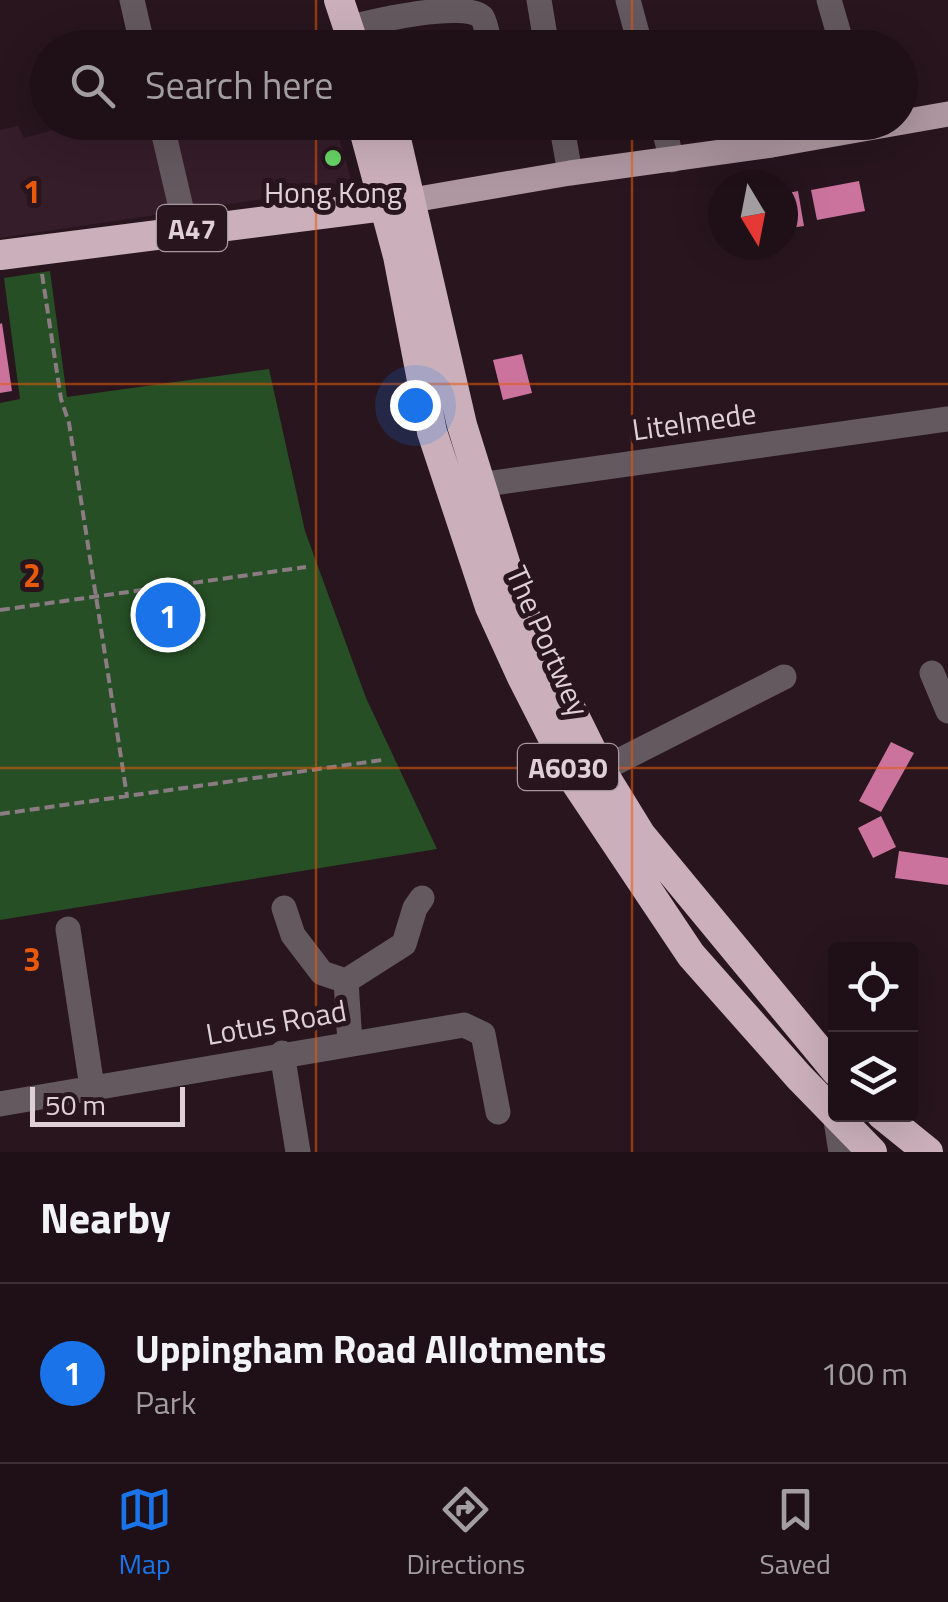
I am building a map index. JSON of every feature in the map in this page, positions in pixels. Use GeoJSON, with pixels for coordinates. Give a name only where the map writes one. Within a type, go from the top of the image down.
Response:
{"type":"FeatureCollection","features":[{"type":"Feature","properties":{"kind":"highway","name":"The Portwey"},"geometry":{"type":"LineString","coordinates":[[370,140],[397,203],[516,598],[601,770],[641,835],[828,1061]]}},
{"type":"Feature","properties":{"kind":"highway","name":"The Portwey"},"geometry":{"type":"LineString","coordinates":[[393,140],[398,256],[432,432],[490,608],[576,783],[691,955],[828,1106]]}},
{"type":"Feature","properties":{"kind":"highway","name":"A47"},"geometry":{"type":"LineString","coordinates":[[0,255],[397,203]]}},
{"type":"Feature","properties":{"kind":"highway","name":"The Portwey"},"geometry":{"type":"LineString","coordinates":[[843,1122],[872,1152]]}},
{"type":"Feature","properties":{"kind":"highway"},"geometry":{"type":"LineString","coordinates":[[891,1122],[928,1152]]}},
{"type":"Feature","properties":{"kind":"main road","name":"A47"},"geometry":{"type":"LineString","coordinates":[[918,118],[948,114]]}},
{"type":"Feature","properties":{"kind":"main road","name":"A47"},"geometry":{"type":"LineString","coordinates":[[397,203],[786,140]]}},
{"type":"Feature","properties":{"kind":"street"},"geometry":{"type":"LineString","coordinates":[[132,0],[139,30]]}},
{"type":"Feature","properties":{"kind":"street"},"geometry":{"type":"LineString","coordinates":[[539,0],[545,30]]}},
{"type":"Feature","properties":{"kind":"street"},"geometry":{"type":"LineString","coordinates":[[628,0],[636,30]]}},
{"type":"Feature","properties":{"kind":"street"},"geometry":{"type":"LineString","coordinates":[[829,0],[838,30]]}},
{"type":"Feature","properties":{"kind":"street"},"geometry":{"type":"LineString","coordinates":[[347,25],[454,5],[472,8],[483,18],[486,30]]}},
{"type":"Feature","properties":{"kind":"street"},"geometry":{"type":"LineString","coordinates":[[164,140],[186,229]]}},
{"type":"Feature","properties":{"kind":"street"},"geometry":{"type":"LineString","coordinates":[[564,140],[570,173]]}},
{"type":"Feature","properties":{"kind":"street"},"geometry":{"type":"LineString","coordinates":[[667,140],[672,160]]}},
{"type":"Feature","properties":{"kind":"street","name":"Litelmede"},"geometry":{"type":"LineString","coordinates":[[450,491],[481,483],[948,419]]}},
{"type":"Feature","properties":{"kind":"street"},"geometry":{"type":"LineString","coordinates":[[932,674],[948,710]]}},
{"type":"Feature","properties":{"kind":"street"},"geometry":{"type":"LineString","coordinates":[[601,770],[784,677]]}},
{"type":"Feature","properties":{"kind":"street"},"geometry":{"type":"LineString","coordinates":[[343,975],[404,944],[422,898]]}},
{"type":"Feature","properties":{"kind":"street"},"geometry":{"type":"LineString","coordinates":[[284,908],[293,935],[343,975],[350,1042]]}},
{"type":"Feature","properties":{"kind":"street"},"geometry":{"type":"LineString","coordinates":[[68,929],[84,961],[92,1087]]}},
{"type":"Feature","properties":{"kind":"street"},"geometry":{"type":"LineString","coordinates":[[691,955],[724,934]]}},
{"type":"Feature","properties":{"kind":"street","name":"Lotus Road"},"geometry":{"type":"LineString","coordinates":[[0,1104],[464,1025],[483,1034],[503,1093]]}},
{"type":"Feature","properties":{"kind":"street"},"geometry":{"type":"LineString","coordinates":[[282,1054],[298,1152]]}},
{"type":"Feature","properties":{"kind":"street"},"geometry":{"type":"LineString","coordinates":[[836,1122],[842,1152]]}},
{"type":"Feature","properties":{"kind":"path"},"geometry":{"type":"LineString","coordinates":[[38,250],[98,596],[127,796]]}},
{"type":"Feature","properties":{"kind":"path"},"geometry":{"type":"LineString","coordinates":[[0,610],[306,567]]}},
{"type":"Feature","properties":{"kind":"path"},"geometry":{"type":"LineString","coordinates":[[0,814],[382,760]]}},
{"type":"Feature","properties":{"kind":"shaded area"},"geometry":{"type":"Polygon","coordinates":[[[18,126],[24,138],[340,140],[353,186],[0,238],[0,130],[18,126]]]}},
{"type":"Feature","properties":{"kind":"green space"},"geometry":{"type":"Polygon","coordinates":[[[50,271],[67,397],[269,369],[305,531],[366,698],[437,849],[0,920],[0,403],[20,399],[4,278],[50,271]]]}},
{"type":"Feature","properties":{"kind":"building"},"geometry":{"type":"Polygon","coordinates":[[[859,181],[865,211],[817,220],[811,190],[859,181]]]}},
{"type":"Feature","properties":{"kind":"building"},"geometry":{"type":"Polygon","coordinates":[[[798,191],[804,226],[798,227],[798,191]]]}},
{"type":"Feature","properties":{"kind":"building"},"geometry":{"type":"Polygon","coordinates":[[[0,324],[12,391],[0,393],[0,324]]]}},
{"type":"Feature","properties":{"kind":"building"},"geometry":{"type":"Polygon","coordinates":[[[522,354],[532,393],[503,400],[493,360],[522,354]]]}},
{"type":"Feature","properties":{"kind":"building"},"geometry":{"type":"Polygon","coordinates":[[[891,742],[914,753],[881,812],[859,801],[891,742]]]}},
{"type":"Feature","properties":{"kind":"building"},"geometry":{"type":"Polygon","coordinates":[[[881,816],[896,847],[873,858],[858,828],[881,816]]]}},
{"type":"Feature","properties":{"kind":"building"},"geometry":{"type":"Polygon","coordinates":[[[899,851],[948,858],[948,885],[895,878],[899,851]]]}},
{"type":"Feature","properties":{"kind":"place","name":"Hong Kong"},"geometry":{"type":"Point","coordinates":[333,158]}},
{"type":"Feature","properties":{"kind":"place","name":"Uppingham Road Allotments"},"geometry":{"type":"Point","coordinates":[168,615]}}]}
